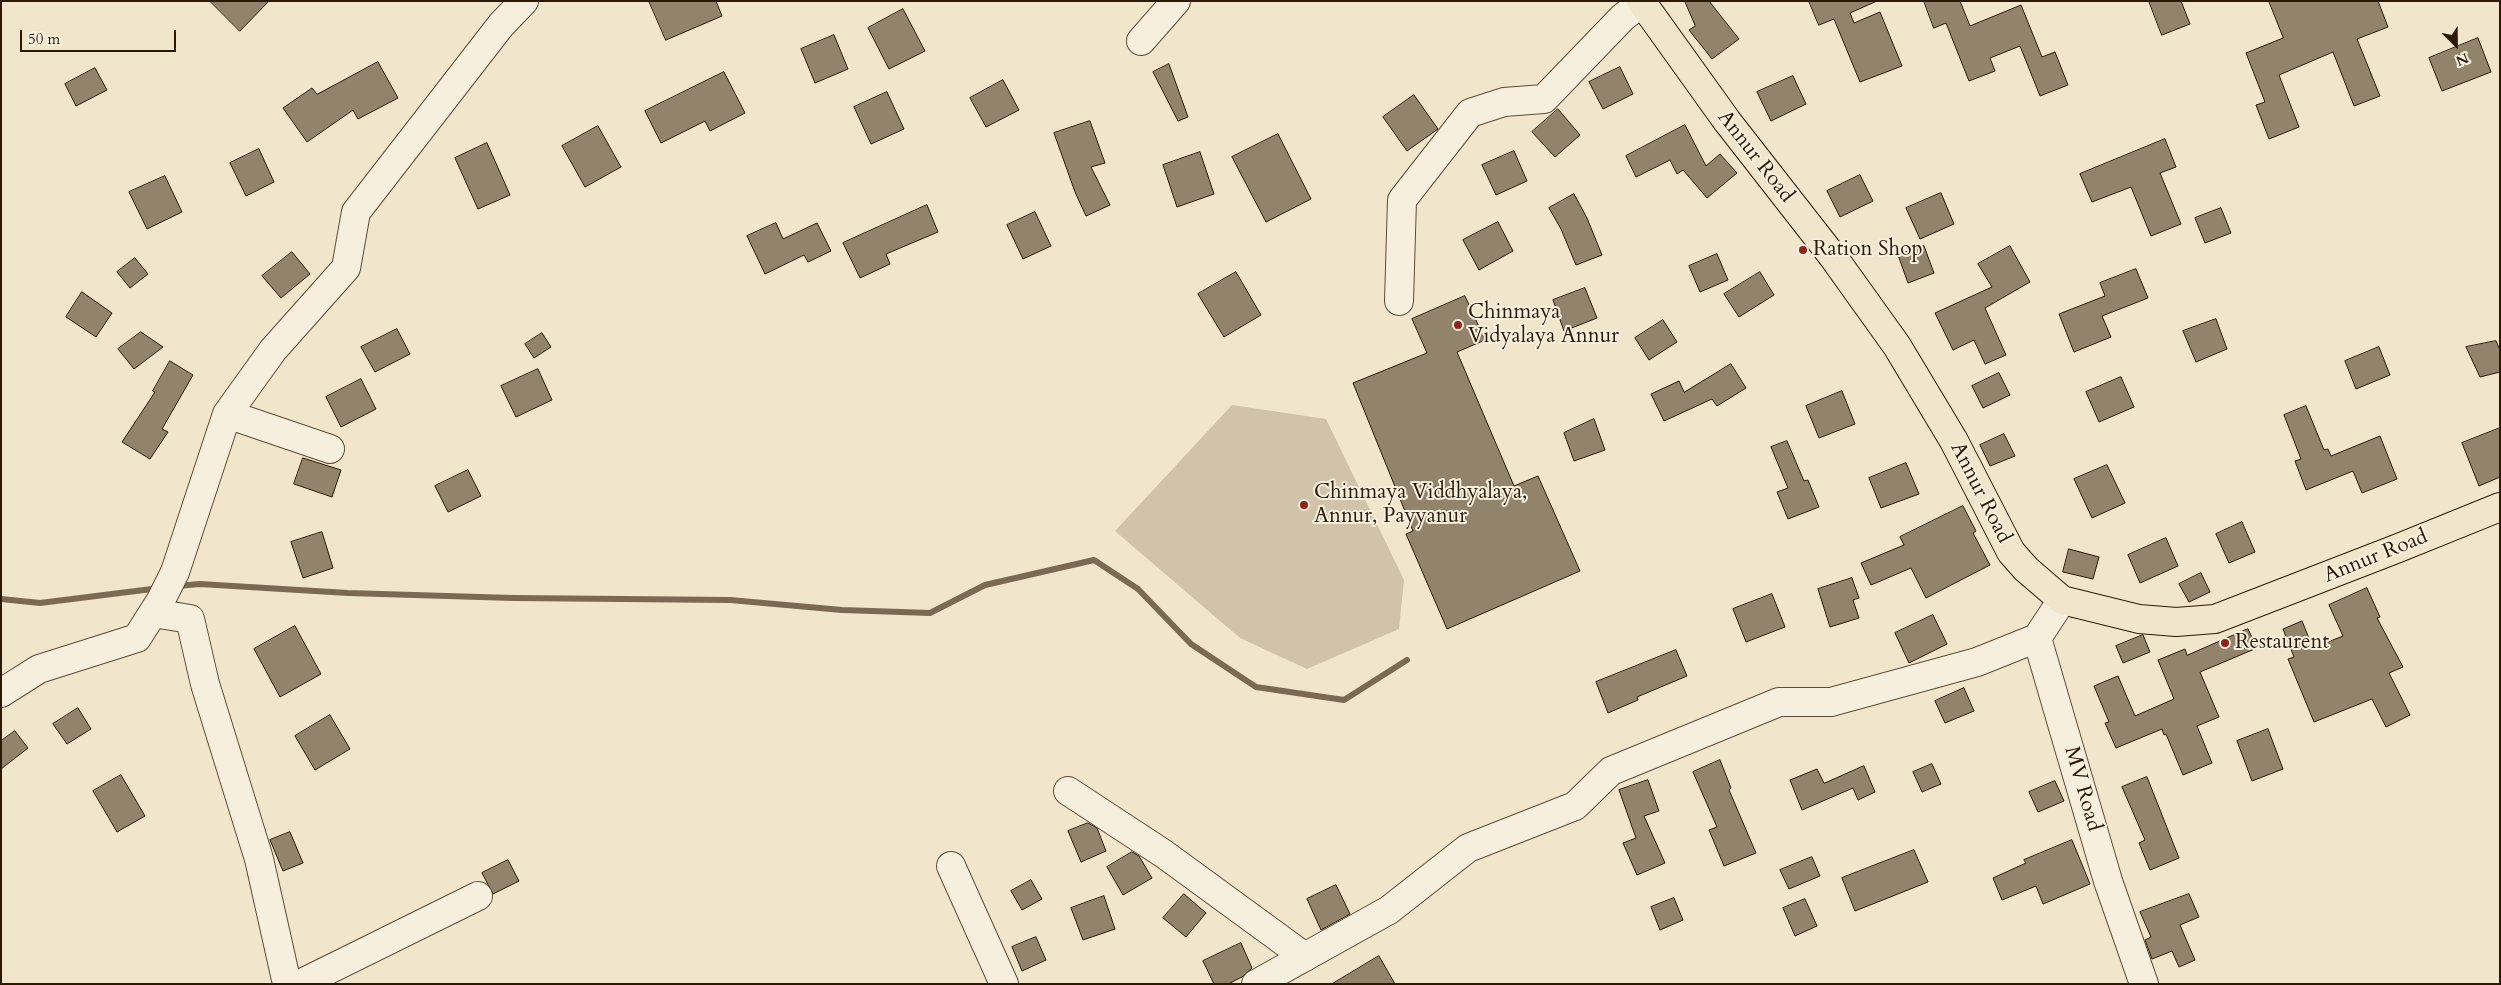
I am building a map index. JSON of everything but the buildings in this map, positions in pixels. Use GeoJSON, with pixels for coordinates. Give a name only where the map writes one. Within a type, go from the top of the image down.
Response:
{"type":"FeatureCollection","features":[{"type":"Feature","properties":{"kind":"main road","name":"Annur Road"},"geometry":{"type":"LineString","coordinates":[[1641,2],[1727,121],[1834,258],[1897,346],[1954,441],[2011,552],[2026,569],[2062,600],[2139,619],[2176,622],[2215,618],[2323,578],[2500,507]]}},
{"type":"Feature","properties":{"kind":"street"},"geometry":{"type":"LineString","coordinates":[[1,693],[39,670],[137,638],[175,572],[227,414],[273,350],[346,268],[356,212],[501,25],[524,1]]}},
{"type":"Feature","properties":{"kind":"street"},"geometry":{"type":"LineString","coordinates":[[1142,41],[1176,1]]}},
{"type":"Feature","properties":{"kind":"street"},"geometry":{"type":"LineString","coordinates":[[1399,301],[1402,200],[1470,113],[1504,102],[1544,99],[1623,17],[1641,2]]}},
{"type":"Feature","properties":{"kind":"street"},"geometry":{"type":"LineString","coordinates":[[227,414],[330,449]]}},
{"type":"Feature","properties":{"kind":"street"},"geometry":{"type":"LineString","coordinates":[[1256,984],[1389,910],[1468,848],[1575,806],[1611,771],[1779,702],[1832,702],[1977,662],[2036,638],[2062,600]]}},
{"type":"Feature","properties":{"kind":"street"},"geometry":{"type":"LineString","coordinates":[[157,606],[190,619],[205,684],[259,859],[287,984]]}},
{"type":"Feature","properties":{"kind":"street","name":"MV Road"},"geometry":{"type":"LineString","coordinates":[[2036,638],[2108,881],[2144,984]]}},
{"type":"Feature","properties":{"kind":"street"},"geometry":{"type":"LineString","coordinates":[[1068,791],[1164,854],[1305,957]]}},
{"type":"Feature","properties":{"kind":"street"},"geometry":{"type":"LineString","coordinates":[[951,866],[1004,984]]}},
{"type":"Feature","properties":{"kind":"street"},"geometry":{"type":"LineString","coordinates":[[300,984],[478,896]]}},
{"type":"Feature","properties":{"kind":"shaded area"},"geometry":{"type":"Polygon","coordinates":[[[1232,405],[1326,419],[1404,580],[1399,629],[1307,669],[1240,638],[1115,531],[1232,405]]]}},
{"type":"Feature","properties":{"kind":"waterway"},"geometry":{"type":"LineString","coordinates":[[177,586],[200,584],[348,593],[513,598],[730,600],[842,610],[930,613],[985,585],[1094,560],[1138,589],[1191,644],[1256,687],[1344,700],[1407,660]]}},
{"type":"Feature","properties":{"kind":"waterway"},"geometry":{"type":"LineString","coordinates":[[1,599],[40,603],[160,588]]}},
{"type":"Feature","properties":{"kind":"place","name":"Ration Shop"},"geometry":{"type":"Point","coordinates":[1803,250]}},
{"type":"Feature","properties":{"kind":"place","name":"Chinmaya Vidyalaya Annur"},"geometry":{"type":"Point","coordinates":[1458,325]}},
{"type":"Feature","properties":{"kind":"place","name":"Chinmaya Viddhyalaya, Annur, Payyanur"},"geometry":{"type":"Point","coordinates":[1304,505]}},
{"type":"Feature","properties":{"kind":"place","name":"Restaurent"},"geometry":{"type":"Point","coordinates":[2225,643]}}]}
